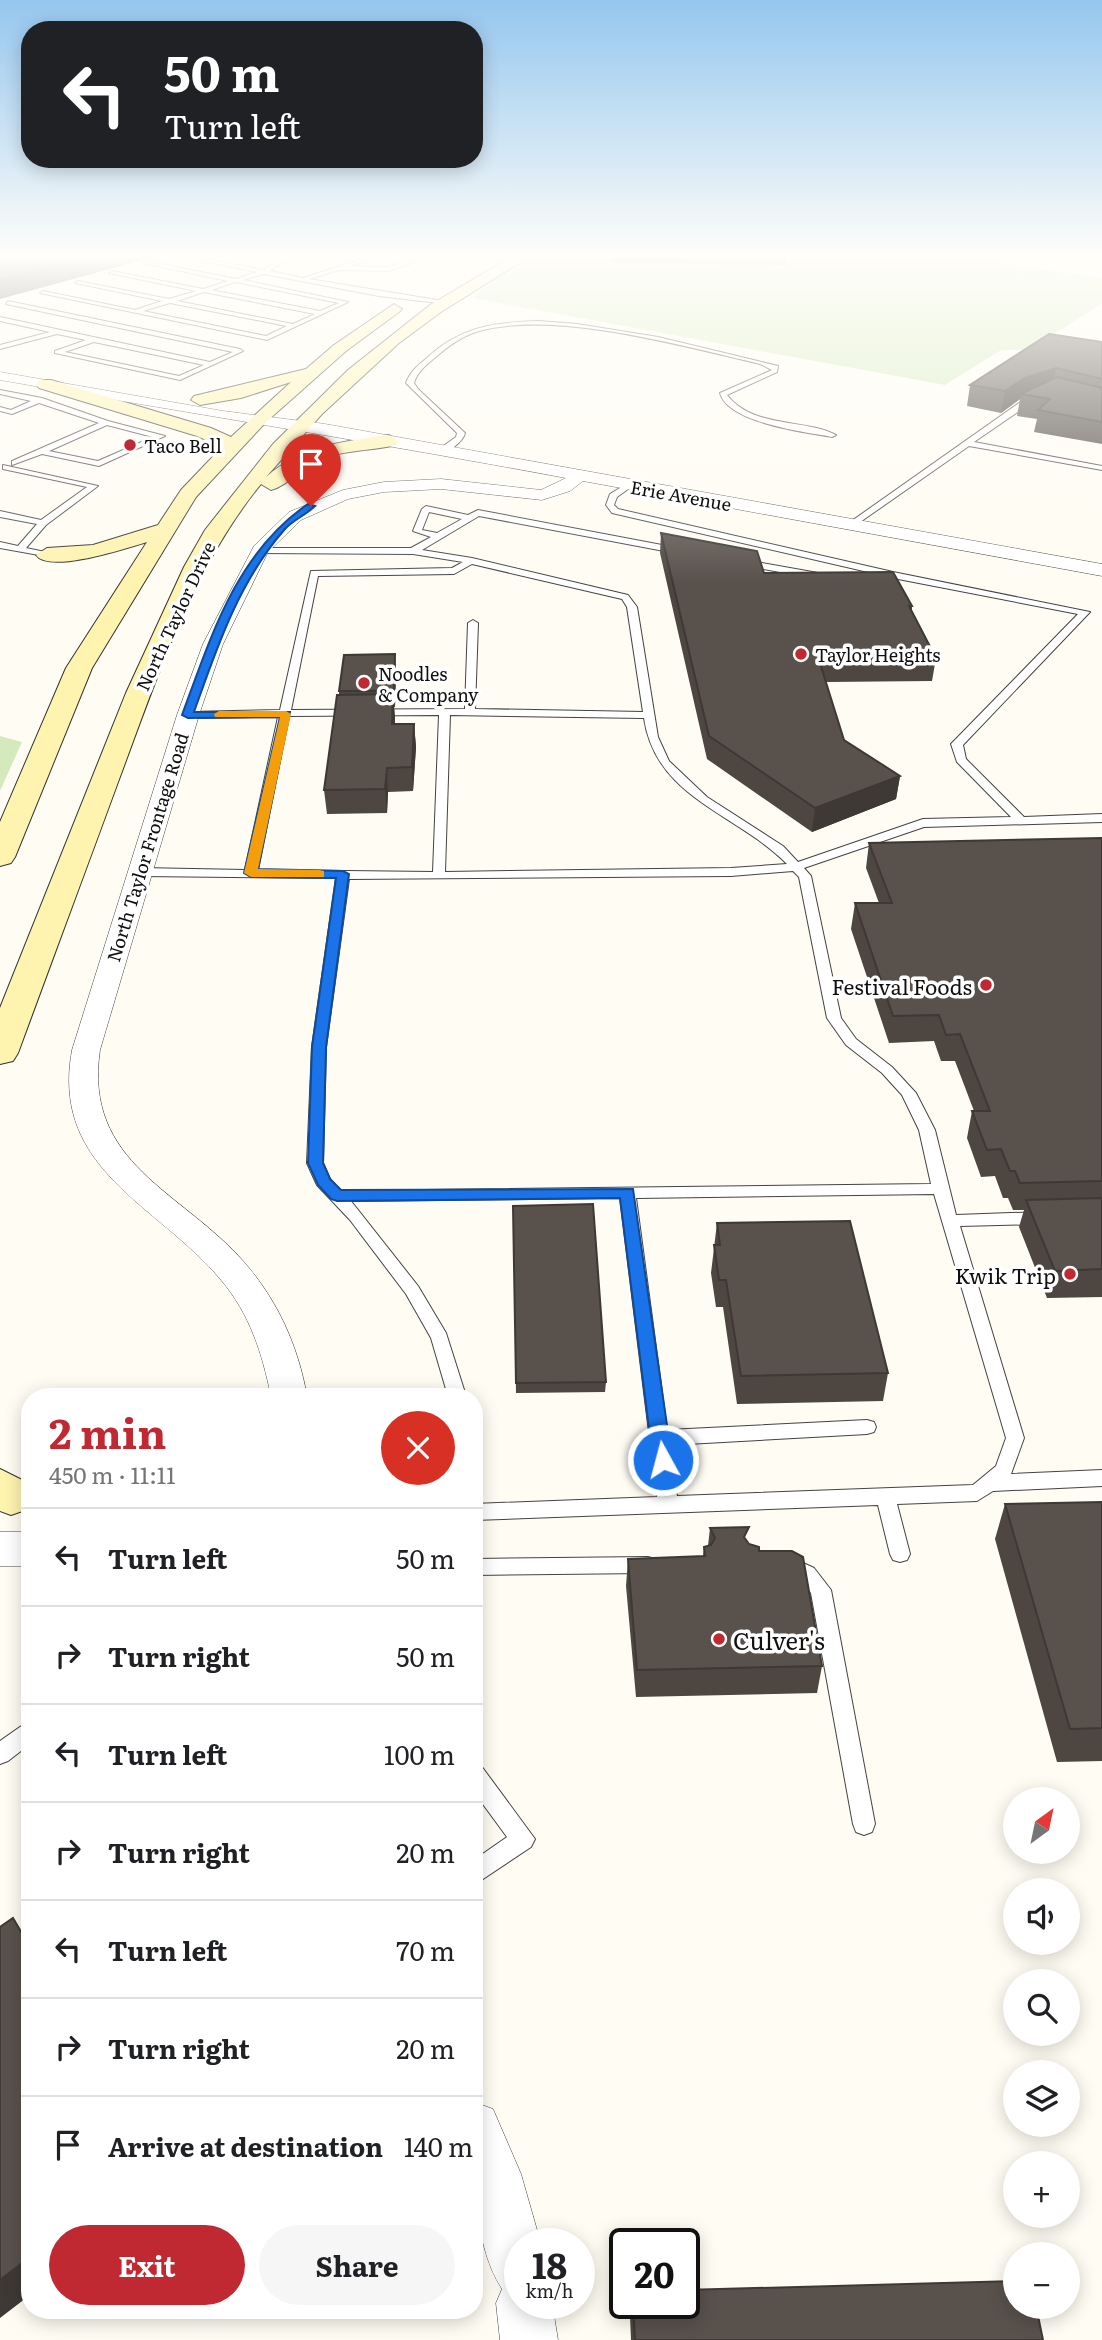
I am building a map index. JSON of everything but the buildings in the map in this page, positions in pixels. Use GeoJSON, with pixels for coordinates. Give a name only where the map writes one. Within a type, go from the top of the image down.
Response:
{"type":"FeatureCollection","features":[{"type":"Feature","properties":{"kind":"main road","name":"North Taylor Drive"},"geometry":{"type":"LineString","coordinates":[[0,1053],[146,675],[198,561],[216,531],[300,425],[364,364]]}},
{"type":"Feature","properties":{"kind":"main road"},"geometry":{"type":"LineString","coordinates":[[200,400],[258,388],[320,366]]}},
{"type":"Feature","properties":{"kind":"main road"},"geometry":{"type":"LineString","coordinates":[[0,857],[79,668],[108,581],[165,530],[187,494],[260,418],[320,366]]}},
{"type":"Feature","properties":{"kind":"main road"},"geometry":{"type":"LineString","coordinates":[[300,425],[292,415],[294,408],[317,386],[320,366]]}},
{"type":"Feature","properties":{"kind":"main road"},"geometry":{"type":"LineString","coordinates":[[42,392],[204,432],[234,446]]}},
{"type":"Feature","properties":{"kind":"main road"},"geometry":{"type":"LineString","coordinates":[[216,531],[239,472],[270,432],[267,423],[260,418]]}},
{"type":"Feature","properties":{"kind":"main road"},"geometry":{"type":"LineString","coordinates":[[216,531],[297,461],[323,450],[389,441]]}},
{"type":"Feature","properties":{"kind":"main road"},"geometry":{"type":"LineString","coordinates":[[47,555],[96,551],[165,530]]}},
{"type":"Feature","properties":{"kind":"main road"},"geometry":{"type":"LineString","coordinates":[[47,555],[108,581]]}},
{"type":"Feature","properties":{"kind":"street"},"geometry":{"type":"LineString","coordinates":[[19,364],[120,386]]}},
{"type":"Feature","properties":{"kind":"street","name":"Erie Avenue"},"geometry":{"type":"LineString","coordinates":[[0,367],[200,400],[249,410],[260,418]]}},
{"type":"Feature","properties":{"kind":"street","name":"Erie Avenue"},"geometry":{"type":"LineString","coordinates":[[0,376],[42,392],[260,418],[1102,570]]}},
{"type":"Feature","properties":{"kind":"street","name":"North Taylor Frontage Road"},"geometry":{"type":"LineString","coordinates":[[288,1388],[285,1366],[272,1331],[249,1290],[217,1254],[125,1179],[102,1149],[82,1091],[89,1039],[188,715],[213,644],[260,550],[295,516],[323,501],[353,493],[441,484],[534,495],[555,491],[579,476]]}},
{"type":"Feature","properties":{"kind":"street"},"geometry":{"type":"LineString","coordinates":[[0,1549],[21,1549]]}},
{"type":"Feature","properties":{"kind":"street"},"geometry":{"type":"LineString","coordinates":[[483,2149],[494,2174],[509,2228]]}},
{"type":"Feature","properties":{"kind":"street"},"geometry":{"type":"LineString","coordinates":[[526,2319],[529,2340]]}},
{"type":"Feature","properties":{"kind":"lane"},"geometry":{"type":"LineString","coordinates":[[115,364],[180,378],[210,364]]}},
{"type":"Feature","properties":{"kind":"lane"},"geometry":{"type":"LineString","coordinates":[[426,364],[412,376],[410,383],[418,395],[453,422],[461,433],[460,438],[442,451]]}},
{"type":"Feature","properties":{"kind":"lane"},"geometry":{"type":"LineString","coordinates":[[763,364],[776,367],[775,371],[729,391],[723,395],[726,401],[741,412],[832,435]]}},
{"type":"Feature","properties":{"kind":"lane"},"geometry":{"type":"LineString","coordinates":[[0,392],[42,392],[106,423],[161,436],[99,464],[40,451]]}},
{"type":"Feature","properties":{"kind":"lane"},"geometry":{"type":"LineString","coordinates":[[0,416],[42,392]]}},
{"type":"Feature","properties":{"kind":"lane"},"geometry":{"type":"LineString","coordinates":[[850,525],[1025,403],[1044,396]]}},
{"type":"Feature","properties":{"kind":"lane"},"geometry":{"type":"LineString","coordinates":[[0,409],[12,411]]}},
{"type":"Feature","properties":{"kind":"lane"},"geometry":{"type":"LineString","coordinates":[[5,465],[106,423]]}},
{"type":"Feature","properties":{"kind":"lane"},"geometry":{"type":"LineString","coordinates":[[968,443],[1102,468]]}},
{"type":"Feature","properties":{"kind":"lane"},"geometry":{"type":"LineString","coordinates":[[5,465],[94,486],[43,523],[20,550]]}},
{"type":"Feature","properties":{"kind":"lane"},"geometry":{"type":"LineString","coordinates":[[628,485],[612,499],[610,506],[615,510],[893,575],[1085,612],[957,744],[961,760],[1020,819]]}},
{"type":"Feature","properties":{"kind":"lane"},"geometry":{"type":"LineString","coordinates":[[438,536],[417,531],[426,509],[470,518]]}},
{"type":"Feature","properties":{"kind":"lane"},"geometry":{"type":"LineString","coordinates":[[413,551],[478,513],[690,552]]}},
{"type":"Feature","properties":{"kind":"lane"},"geometry":{"type":"LineString","coordinates":[[0,514],[43,523]]}},
{"type":"Feature","properties":{"kind":"lane"},"geometry":{"type":"LineString","coordinates":[[0,545],[47,555]]}},
{"type":"Feature","properties":{"kind":"lane"},"geometry":{"type":"LineString","coordinates":[[260,550],[413,551],[472,561],[625,597],[632,607],[652,737],[664,763],[703,799],[779,849],[805,876],[834,1018],[851,1042],[887,1070],[909,1093],[927,1130],[940,1189],[1016,1438],[1004,1470],[977,1493],[483,1512]]}},
{"type":"Feature","properties":{"kind":"lane"},"geometry":{"type":"LineString","coordinates":[[730,560],[833,578]]}},
{"type":"Feature","properties":{"kind":"lane"},"geometry":{"type":"LineString","coordinates":[[251,873],[314,573],[454,571],[472,561]]}},
{"type":"Feature","properties":{"kind":"lane"},"geometry":{"type":"LineString","coordinates":[[856,580],[893,575]]}},
{"type":"Feature","properties":{"kind":"lane"},"geometry":{"type":"LineString","coordinates":[[470,712],[474,623]]}},
{"type":"Feature","properties":{"kind":"lane"},"geometry":{"type":"LineString","coordinates":[[188,715],[445,711],[648,715]]}},
{"type":"Feature","properties":{"kind":"lane"},"geometry":{"type":"LineString","coordinates":[[439,876],[445,711]]}},
{"type":"Feature","properties":{"kind":"lane"},"geometry":{"type":"LineString","coordinates":[[140,872],[439,876],[731,872],[796,867],[923,823],[1102,818]]}},
{"type":"Feature","properties":{"kind":"lane"},"geometry":{"type":"LineString","coordinates":[[343,874],[319,1047],[316,1163],[323,1181],[412,1290],[440,1338],[455,1388]]}},
{"type":"Feature","properties":{"kind":"lane"},"geometry":{"type":"LineString","coordinates":[[337,1196],[940,1189]]}},
{"type":"Feature","properties":{"kind":"lane"},"geometry":{"type":"LineString","coordinates":[[627,1193],[668,1505]]}},
{"type":"Feature","properties":{"kind":"lane"},"geometry":{"type":"LineString","coordinates":[[951,1221],[1061,1217]]}},
{"type":"Feature","properties":{"kind":"lane"},"geometry":{"type":"LineString","coordinates":[[660,1438],[867,1427]]}},
{"type":"Feature","properties":{"kind":"lane"},"geometry":{"type":"LineString","coordinates":[[990,1483],[1102,1478]]}},
{"type":"Feature","properties":{"kind":"lane"},"geometry":{"type":"LineString","coordinates":[[886,1497],[900,1554]]}},
{"type":"Feature","properties":{"kind":"lane"},"geometry":{"type":"LineString","coordinates":[[765,1563],[796,1566],[812,1577],[821,1590],[864,1824]]}},
{"type":"Feature","properties":{"kind":"lane"},"geometry":{"type":"LineString","coordinates":[[483,1567],[674,1565]]}},
{"type":"Feature","properties":{"kind":"lane"},"geometry":{"type":"LineString","coordinates":[[0,1754],[21,1737]]}},
{"type":"Feature","properties":{"kind":"lane"},"geometry":{"type":"LineString","coordinates":[[483,1786],[523,1839],[483,1868]]}},
{"type":"Feature","properties":{"kind":"green space"},"geometry":{"type":"Polygon","coordinates":[[[832,364],[978,364],[945,385],[832,364]]]}},
{"type":"Feature","properties":{"kind":"green space"},"geometry":{"type":"Polygon","coordinates":[[[0,736],[22,742],[0,791],[0,736]]]}},
{"type":"Feature","properties":{"kind":"slow traffic"},"geometry":{"type":"LineString","coordinates":[[219,714],[286,714],[251,873],[319,874]]}},
{"type":"Feature","properties":{"kind":"place","name":"Taco Bell"},"geometry":{"type":"Point","coordinates":[130,445]}},
{"type":"Feature","properties":{"kind":"place","name":"Taylor Heights"},"geometry":{"type":"Point","coordinates":[801,654]}},
{"type":"Feature","properties":{"kind":"place","name":"Noodles & Company"},"geometry":{"type":"Point","coordinates":[364,683]}},
{"type":"Feature","properties":{"kind":"place","name":"Festival Foods"},"geometry":{"type":"Point","coordinates":[986,985]}},
{"type":"Feature","properties":{"kind":"place","name":"Kwik Trip"},"geometry":{"type":"Point","coordinates":[1070,1274]}},
{"type":"Feature","properties":{"kind":"place","name":"Culver's"},"geometry":{"type":"Point","coordinates":[719,1639]}},
{"type":"Feature","properties":{"kind":"route"},"geometry":{"type":"LineString","coordinates":[[311,506],[284,524],[260,550],[249,568],[213,644],[188,715],[286,714],[251,873],[343,874],[319,1047],[316,1163],[323,1181],[337,1196],[627,1193],[663,1460]]}}]}
